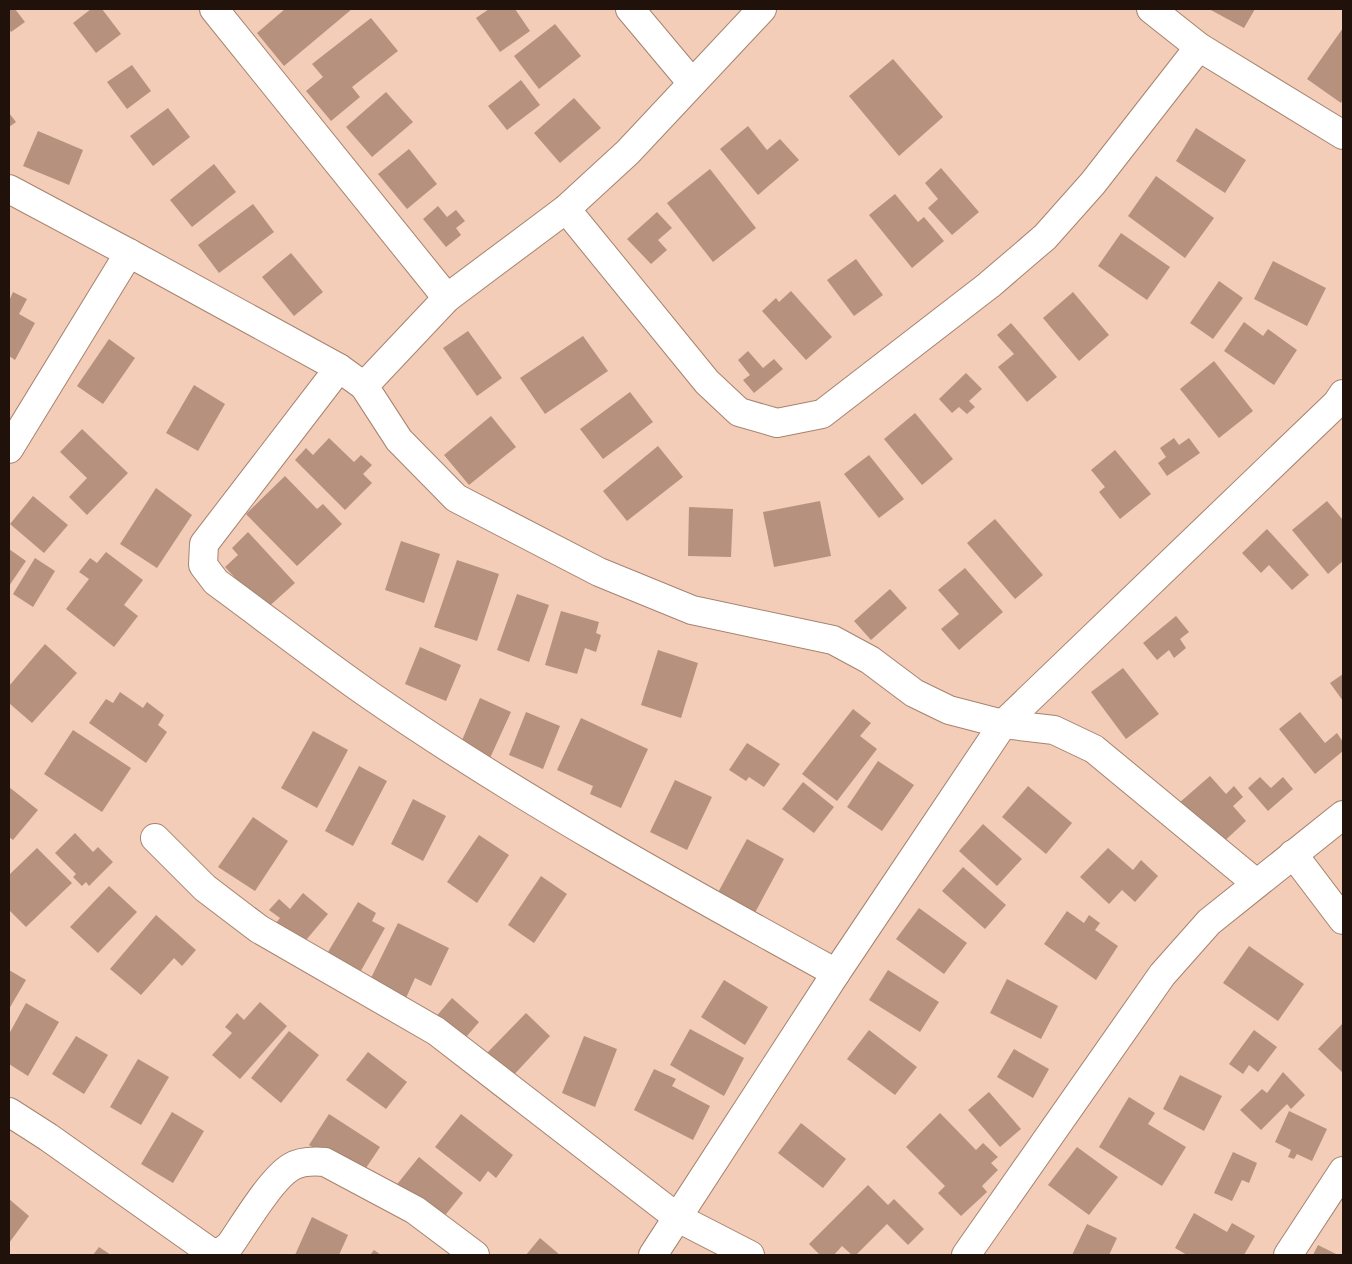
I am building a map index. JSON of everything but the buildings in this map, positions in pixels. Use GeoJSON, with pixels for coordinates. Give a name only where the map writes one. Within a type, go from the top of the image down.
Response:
{"type":"FeatureCollection","features":[{"type":"Feature","properties":{"kind":"street"},"geometry":{"type":"LineString","coordinates":[[214,9],[447,298]]}},
{"type":"Feature","properties":{"kind":"street"},"geometry":{"type":"LineString","coordinates":[[630,9],[692,83]]}},
{"type":"Feature","properties":{"kind":"street"},"geometry":{"type":"LineString","coordinates":[[364,386],[447,298],[566,209],[628,152],[762,9]]}},
{"type":"Feature","properties":{"kind":"street"},"geometry":{"type":"LineString","coordinates":[[1151,9],[1199,47],[1343,135]]}},
{"type":"Feature","properties":{"kind":"street"},"geometry":{"type":"LineString","coordinates":[[566,209],[707,382],[739,412],[777,423],[822,414],[988,285],[1045,237],[1094,183],[1199,47]]}},
{"type":"Feature","properties":{"kind":"street"},"geometry":{"type":"LineString","coordinates":[[9,189],[339,368],[364,386],[398,440],[456,498],[599,572],[692,610],[833,640],[870,660],[914,693],[948,710],[1003,724],[1054,730],[1094,749],[1256,883]]}},
{"type":"Feature","properties":{"kind":"street"},"geometry":{"type":"LineString","coordinates":[[9,449],[130,253]]}},
{"type":"Feature","properties":{"kind":"street"},"geometry":{"type":"LineString","coordinates":[[339,368],[204,544],[203,564],[216,582],[372,696],[502,782],[628,858],[836,973]]}},
{"type":"Feature","properties":{"kind":"street"},"geometry":{"type":"LineString","coordinates":[[653,1255],[836,973],[1003,724],[1337,403],[1343,394]]}},
{"type":"Feature","properties":{"kind":"street"},"geometry":{"type":"LineString","coordinates":[[966,1255],[1162,974],[1209,922],[1343,815]]}},
{"type":"Feature","properties":{"kind":"street"},"geometry":{"type":"LineString","coordinates":[[155,838],[206,888],[259,929],[436,1031],[678,1218],[750,1255]]}},
{"type":"Feature","properties":{"kind":"street"},"geometry":{"type":"LineString","coordinates":[[1293,854],[1343,920]]}},
{"type":"Feature","properties":{"kind":"street"},"geometry":{"type":"LineString","coordinates":[[9,1112],[48,1136],[209,1251],[220,1253],[230,1245],[276,1180],[291,1167],[309,1161],[325,1162],[415,1210],[475,1255]]}},
{"type":"Feature","properties":{"kind":"street"},"geometry":{"type":"LineString","coordinates":[[1288,1255],[1343,1171]]}}]}
